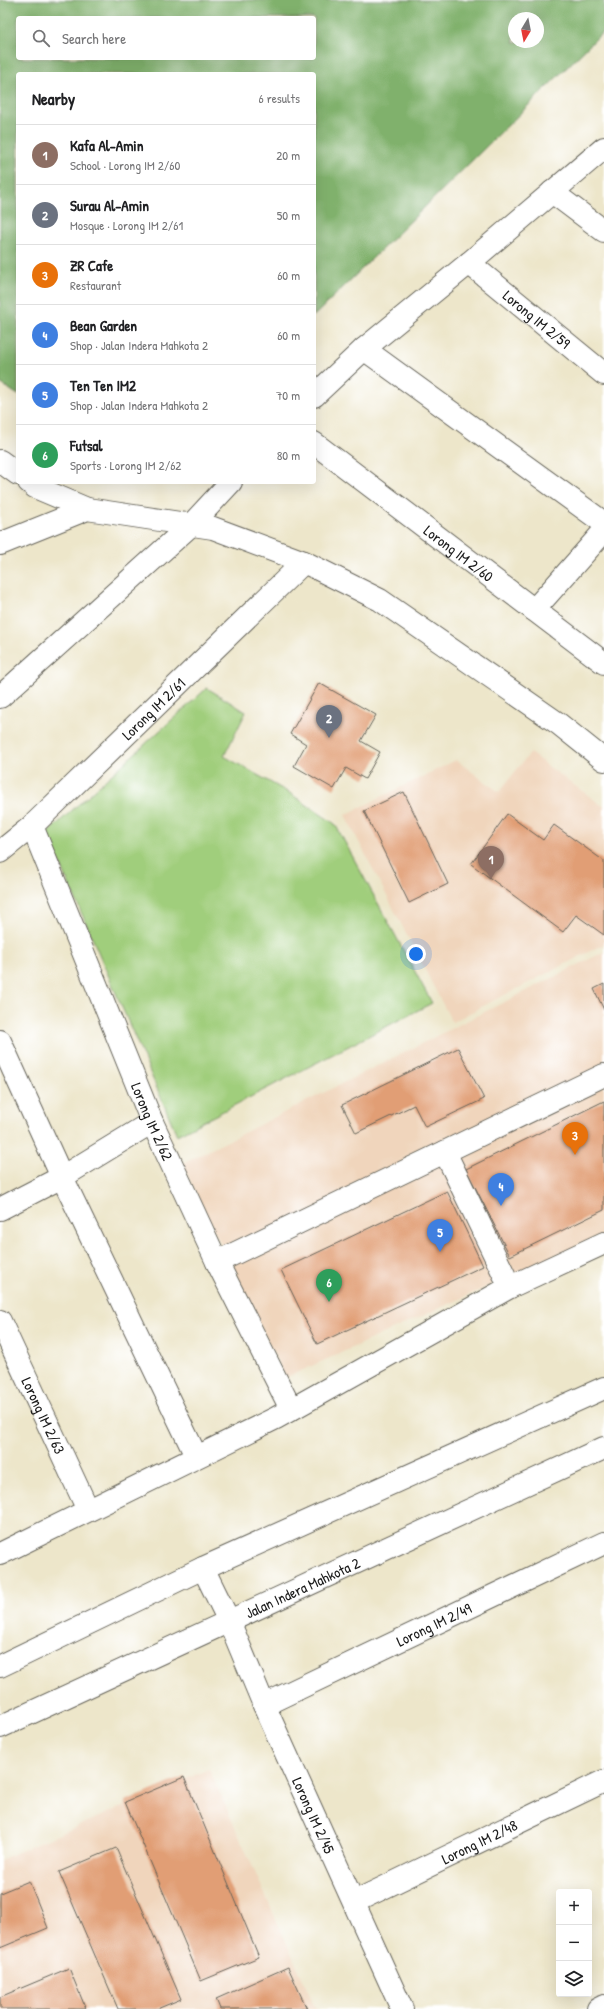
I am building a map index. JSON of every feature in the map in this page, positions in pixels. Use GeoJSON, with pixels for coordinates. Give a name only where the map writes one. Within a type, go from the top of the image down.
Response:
{"type":"FeatureCollection","features":[{"type":"Feature","properties":{"kind":"street"},"geometry":{"type":"LineString","coordinates":[[316,394],[364,349],[469,263],[604,148]]}},
{"type":"Feature","properties":{"kind":"street"},"geometry":{"type":"LineString","coordinates":[[552,192],[604,231]]}},
{"type":"Feature","properties":{"kind":"street","name":"Lorong IM 2/59"},"geometry":{"type":"LineString","coordinates":[[469,263],[604,374]]}},
{"type":"Feature","properties":{"kind":"street"},"geometry":{"type":"LineString","coordinates":[[364,349],[604,523]]}},
{"type":"Feature","properties":{"kind":"street","name":"Lorong IM 2/60"},"geometry":{"type":"LineString","coordinates":[[316,445],[604,663]]}},
{"type":"Feature","properties":{"kind":"street"},"geometry":{"type":"LineString","coordinates":[[0,461],[16,473]]}},
{"type":"Feature","properties":{"kind":"street"},"geometry":{"type":"LineString","coordinates":[[31,484],[35,487],[87,509],[213,528],[304,562],[380,600],[559,724],[604,760]]}},
{"type":"Feature","properties":{"kind":"street"},"geometry":{"type":"LineString","coordinates":[[0,697],[192,524],[229,484]]}},
{"type":"Feature","properties":{"kind":"street"},"geometry":{"type":"LineString","coordinates":[[0,544],[87,509]]}},
{"type":"Feature","properties":{"kind":"street"},"geometry":{"type":"LineString","coordinates":[[534,610],[604,531]]}},
{"type":"Feature","properties":{"kind":"street","name":"Lorong IM 2/61"},"geometry":{"type":"LineString","coordinates":[[2,846],[32,826],[304,562]]}},
{"type":"Feature","properties":{"kind":"street","name":"Lorong IM 2/62"},"geometry":{"type":"LineString","coordinates":[[32,826],[152,1122],[217,1262],[291,1408]]}},
{"type":"Feature","properties":{"kind":"street"},"geometry":{"type":"LineString","coordinates":[[0,1041],[62,1177],[196,1456]]}},
{"type":"Feature","properties":{"kind":"street"},"geometry":{"type":"LineString","coordinates":[[217,1262],[604,1075]]}},
{"type":"Feature","properties":{"kind":"street"},"geometry":{"type":"LineString","coordinates":[[0,1209],[62,1177],[152,1122]]}},
{"type":"Feature","properties":{"kind":"street"},"geometry":{"type":"LineString","coordinates":[[445,1152],[510,1287]]}},
{"type":"Feature","properties":{"kind":"street"},"geometry":{"type":"LineString","coordinates":[[0,1554],[196,1456],[276,1418],[291,1408],[510,1287],[604,1243]]}},
{"type":"Feature","properties":{"kind":"street","name":"Lorong IM 2/63"},"geometry":{"type":"LineString","coordinates":[[0,1321],[88,1510]]}},
{"type":"Feature","properties":{"kind":"street"},"geometry":{"type":"LineString","coordinates":[[0,1666],[203,1568],[604,1388]]}},
{"type":"Feature","properties":{"kind":"street","name":"Jalan Indera Mahkota 2"},"geometry":{"type":"LineString","coordinates":[[0,1727],[604,1448]]}},
{"type":"Feature","properties":{"kind":"street","name":"Lorong IM 2/49"},"geometry":{"type":"LineString","coordinates":[[264,1705],[604,1544]]}},
{"type":"Feature","properties":{"kind":"street","name":"Lorong IM 2/45"},"geometry":{"type":"LineString","coordinates":[[203,1568],[229,1621],[264,1705],[402,2009]]}},
{"type":"Feature","properties":{"kind":"street","name":"Lorong IM 2/48"},"geometry":{"type":"LineString","coordinates":[[354,1902],[604,1781]]}},
{"type":"Feature","properties":{"kind":"street"},"geometry":{"type":"LineString","coordinates":[[598,2009],[604,2006]]}},
{"type":"Feature","properties":{"kind":"shaded area"},"geometry":{"type":"Polygon","coordinates":[[[530,753],[604,807],[604,944],[452,1022],[345,815],[456,760],[499,792],[530,753]]]}},
{"type":"Feature","properties":{"kind":"shaded area"},"geometry":{"type":"Polygon","coordinates":[[[604,952],[604,1234],[285,1378],[182,1164],[604,952]]]}},
{"type":"Feature","properties":{"kind":"shaded area"},"geometry":{"type":"Polygon","coordinates":[[[209,1769],[316,2009],[0,2009],[0,1860],[209,1769]]]}},
{"type":"Feature","properties":{"kind":"green space"},"geometry":{"type":"Polygon","coordinates":[[[0,0],[604,0],[604,31],[316,314],[316,72],[16,72],[16,394],[0,383],[0,0]]]}},
{"type":"Feature","properties":{"kind":"green space"},"geometry":{"type":"Polygon","coordinates":[[[207,688],[246,712],[224,756],[291,794],[335,824],[432,1003],[177,1135],[47,833],[207,688]]]}},
{"type":"Feature","properties":{"kind":"building"},"geometry":{"type":"Polygon","coordinates":[[[319,683],[376,715],[361,741],[380,752],[365,779],[346,768],[334,789],[294,766],[306,744],[290,734],[319,683]]]}},
{"type":"Feature","properties":{"kind":"building"},"geometry":{"type":"Polygon","coordinates":[[[404,792],[448,884],[409,903],[364,811],[404,792]]]}},
{"type":"Feature","properties":{"kind":"building"},"geometry":{"type":"Polygon","coordinates":[[[507,814],[543,840],[554,825],[604,861],[604,935],[576,915],[563,932],[471,864],[507,814]]]}},
{"type":"Feature","properties":{"kind":"building"},"geometry":{"type":"Polygon","coordinates":[[[604,984],[604,1010],[594,989],[604,984]]]}},
{"type":"Feature","properties":{"kind":"building"},"geometry":{"type":"Polygon","coordinates":[[[458,1048],[484,1099],[425,1127],[414,1105],[356,1133],[342,1105],[458,1048]]]}},
{"type":"Feature","properties":{"kind":"building"},"geometry":{"type":"Polygon","coordinates":[[[604,1101],[604,1210],[510,1256],[466,1169],[604,1101]]]}},
{"type":"Feature","properties":{"kind":"building"},"geometry":{"type":"Polygon","coordinates":[[[447,1191],[483,1266],[317,1344],[281,1270],[447,1191]]]}},
{"type":"Feature","properties":{"kind":"building"},"geometry":{"type":"Polygon","coordinates":[[[184,1777],[259,1957],[201,1981],[125,1802],[184,1777]]]}},
{"type":"Feature","properties":{"kind":"building"},"geometry":{"type":"Polygon","coordinates":[[[116,1848],[181,1999],[157,2009],[118,2009],[59,1872],[116,1848]]]}},
{"type":"Feature","properties":{"kind":"building"},"geometry":{"type":"Polygon","coordinates":[[[29,1881],[48,1928],[0,1948],[0,1893],[29,1881]]]}},
{"type":"Feature","properties":{"kind":"building"},"geometry":{"type":"Polygon","coordinates":[[[288,1967],[307,2009],[220,2009],[216,1999],[288,1967]]]}},
{"type":"Feature","properties":{"kind":"building"},"geometry":{"type":"Polygon","coordinates":[[[69,1968],[86,2009],[0,2009],[0,1997],[69,1968]]]}},
{"type":"Feature","properties":{"kind":"place","name":"Surau Al-Amin"},"geometry":{"type":"Point","coordinates":[329,738]}},
{"type":"Feature","properties":{"kind":"place","name":"Kafa Al-Amin"},"geometry":{"type":"Point","coordinates":[491,879]}},
{"type":"Feature","properties":{"kind":"place","name":"ZR Cafe"},"geometry":{"type":"Point","coordinates":[575,1155]}},
{"type":"Feature","properties":{"kind":"place","name":"Bean Garden"},"geometry":{"type":"Point","coordinates":[501,1206]}},
{"type":"Feature","properties":{"kind":"place","name":"Ten Ten IM2"},"geometry":{"type":"Point","coordinates":[440,1252]}},
{"type":"Feature","properties":{"kind":"place","name":"Futsal"},"geometry":{"type":"Point","coordinates":[329,1302]}}]}
